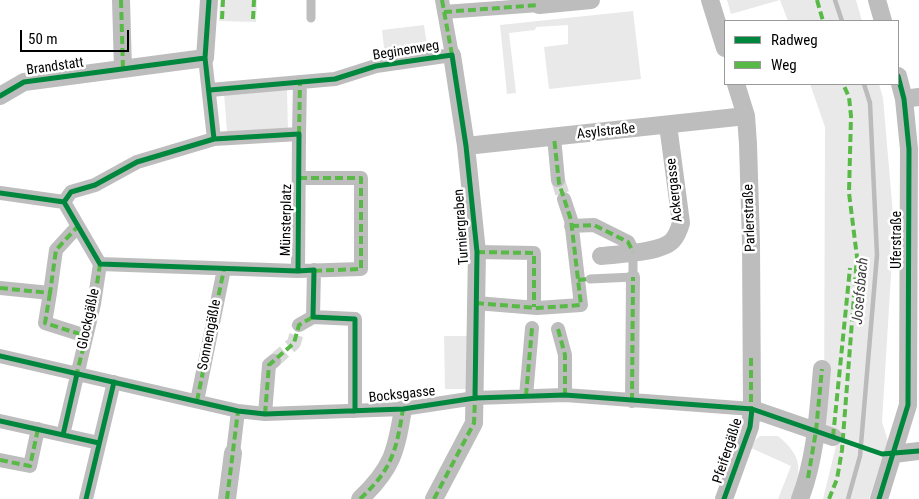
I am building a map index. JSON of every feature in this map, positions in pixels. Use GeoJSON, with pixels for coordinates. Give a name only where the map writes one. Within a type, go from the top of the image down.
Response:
{"type":"FeatureCollection","features":[{"type":"Feature","properties":{"kind":"street"},"geometry":{"type":"LineString","coordinates":[[121,0],[123,69]]}},
{"type":"Feature","properties":{"kind":"street"},"geometry":{"type":"LineString","coordinates":[[209,0],[206,58],[214,139]]}},
{"type":"Feature","properties":{"kind":"street"},"geometry":{"type":"LineString","coordinates":[[443,6],[539,4],[591,0]]}},
{"type":"Feature","properties":{"kind":"street"},"geometry":{"type":"LineString","coordinates":[[710,0],[724,45]]}},
{"type":"Feature","properties":{"kind":"street"},"geometry":{"type":"LineString","coordinates":[[877,0],[883,20]]}},
{"type":"Feature","properties":{"kind":"street","name":"Turniergraben"},"geometry":{"type":"LineString","coordinates":[[434,499],[474,423],[475,398],[477,252],[466,146],[443,6]]}},
{"type":"Feature","properties":{"kind":"street","name":"Beginenweg"},"geometry":{"type":"LineString","coordinates":[[300,82],[335,79],[376,66],[452,55]]}},
{"type":"Feature","properties":{"kind":"street","name":"Brandstatt"},"geometry":{"type":"LineString","coordinates":[[0,96],[24,82],[206,58]]}},
{"type":"Feature","properties":{"kind":"street","name":"Uferstraße"},"geometry":{"type":"LineString","coordinates":[[894,454],[908,405],[914,241],[909,149],[911,98],[899,78]]}},
{"type":"Feature","properties":{"kind":"street"},"geometry":{"type":"LineString","coordinates":[[210,90],[300,82]]}},
{"type":"Feature","properties":{"kind":"street","name":"Münsterplatz"},"geometry":{"type":"LineString","coordinates":[[100,264],[298,271],[300,82]]}},
{"type":"Feature","properties":{"kind":"street","name":"Parlerstraße"},"geometry":{"type":"LineString","coordinates":[[736,85],[746,116],[751,243],[752,409]]}},
{"type":"Feature","properties":{"kind":"street","name":"Asylstraße"},"geometry":{"type":"LineString","coordinates":[[466,146],[746,116]]}},
{"type":"Feature","properties":{"kind":"street","name":"Ackergasse"},"geometry":{"type":"LineString","coordinates":[[601,256],[633,252],[671,243],[678,233],[680,223],[668,125]]}},
{"type":"Feature","properties":{"kind":"street"},"geometry":{"type":"LineString","coordinates":[[64,202],[71,192],[95,185],[137,162],[214,139],[299,134]]}},
{"type":"Feature","properties":{"kind":"street"},"geometry":{"type":"LineString","coordinates":[[554,137],[558,180]]}},
{"type":"Feature","properties":{"kind":"street"},"geometry":{"type":"LineString","coordinates":[[298,271],[361,269],[360,178],[299,178]]}},
{"type":"Feature","properties":{"kind":"street"},"geometry":{"type":"LineString","coordinates":[[0,193],[64,202]]}},
{"type":"Feature","properties":{"kind":"street"},"geometry":{"type":"LineString","coordinates":[[476,303],[534,307],[581,305],[584,279],[564,199]]}},
{"type":"Feature","properties":{"kind":"street"},"geometry":{"type":"LineString","coordinates":[[64,202],[100,264]]}},
{"type":"Feature","properties":{"kind":"street"},"geometry":{"type":"LineString","coordinates":[[571,226],[594,225],[611,230],[628,242],[633,252]]}},
{"type":"Feature","properties":{"kind":"street"},"geometry":{"type":"LineString","coordinates":[[78,226],[56,250],[45,323],[86,336]]}},
{"type":"Feature","properties":{"kind":"street"},"geometry":{"type":"LineString","coordinates":[[477,252],[534,253],[534,307]]}},
{"type":"Feature","properties":{"kind":"street","name":"Glockgäßle"},"geometry":{"type":"LineString","coordinates":[[62,435],[86,336],[100,264]]}},
{"type":"Feature","properties":{"kind":"street","name":"Sonnengäßle"},"geometry":{"type":"LineString","coordinates":[[197,401],[224,269]]}},
{"type":"Feature","properties":{"kind":"street"},"geometry":{"type":"LineString","coordinates":[[313,317],[314,270]]}},
{"type":"Feature","properties":{"kind":"street"},"geometry":{"type":"LineString","coordinates":[[632,401],[633,277]]}},
{"type":"Feature","properties":{"kind":"street"},"geometry":{"type":"LineString","coordinates":[[0,288],[50,293]]}},
{"type":"Feature","properties":{"kind":"street"},"geometry":{"type":"LineString","coordinates":[[299,325],[313,317],[355,319],[355,411]]}},
{"type":"Feature","properties":{"kind":"street"},"geometry":{"type":"LineString","coordinates":[[526,396],[532,328]]}},
{"type":"Feature","properties":{"kind":"street"},"geometry":{"type":"LineString","coordinates":[[558,330],[565,355],[565,395]]}},
{"type":"Feature","properties":{"kind":"street","name":"Bocksgasse"},"geometry":{"type":"LineString","coordinates":[[0,356],[238,411],[265,414],[402,409],[475,398],[565,395],[752,409]]}},
{"type":"Feature","properties":{"kind":"street"},"geometry":{"type":"LineString","coordinates":[[265,414],[269,365],[274,360]]}},
{"type":"Feature","properties":{"kind":"street"},"geometry":{"type":"LineString","coordinates":[[800,499],[808,478],[816,432],[822,368]]}},
{"type":"Feature","properties":{"kind":"street"},"geometry":{"type":"LineString","coordinates":[[86,499],[114,382]]}},
{"type":"Feature","properties":{"kind":"street"},"geometry":{"type":"LineString","coordinates":[[360,499],[388,468],[398,443],[402,409]]}},
{"type":"Feature","properties":{"kind":"street"},"geometry":{"type":"LineString","coordinates":[[752,409],[833,437]]}},
{"type":"Feature","properties":{"kind":"street","name":"Pfeifergäßle"},"geometry":{"type":"LineString","coordinates":[[724,499],[750,427],[752,409]]}},
{"type":"Feature","properties":{"kind":"street"},"geometry":{"type":"LineString","coordinates":[[227,499],[238,411]]}},
{"type":"Feature","properties":{"kind":"street"},"geometry":{"type":"LineString","coordinates":[[0,421],[99,443]]}},
{"type":"Feature","properties":{"kind":"street"},"geometry":{"type":"LineString","coordinates":[[0,460],[30,466],[38,429]]}},
{"type":"Feature","properties":{"kind":"street"},"geometry":{"type":"LineString","coordinates":[[879,499],[894,454],[919,451]]}},
{"type":"Feature","properties":{"kind":"lane"},"geometry":{"type":"LineString","coordinates":[[311,18],[312,0]]}},
{"type":"Feature","properties":{"kind":"lane"},"geometry":{"type":"LineString","coordinates":[[584,279],[633,277],[633,252]]}},
{"type":"Feature","properties":{"kind":"shaded area"},"geometry":{"type":"Polygon","coordinates":[[[220,0],[257,0],[256,22],[219,21],[220,0]]]}},
{"type":"Feature","properties":{"kind":"shaded area"},"geometry":{"type":"Polygon","coordinates":[[[727,0],[780,0],[731,14],[727,0]]]}},
{"type":"Feature","properties":{"kind":"shaded area"},"geometry":{"type":"Polygon","coordinates":[[[780,0],[856,0],[862,20],[788,20],[780,0]]]}},
{"type":"Feature","properties":{"kind":"shaded area"},"geometry":{"type":"Polygon","coordinates":[[[633,11],[641,79],[549,89],[544,47],[568,44],[568,25],[536,27],[535,30],[509,33],[516,93],[507,94],[500,25],[633,11]]]}},
{"type":"Feature","properties":{"kind":"shaded area"},"geometry":{"type":"Polygon","coordinates":[[[424,25],[428,52],[385,57],[382,30],[424,25]]]}},
{"type":"Feature","properties":{"kind":"shaded area"},"geometry":{"type":"Polygon","coordinates":[[[810,85],[879,85],[883,98],[894,226],[882,422],[888,441],[869,499],[823,499],[836,446],[824,430],[825,127],[810,85]]]}},
{"type":"Feature","properties":{"kind":"shaded area"},"geometry":{"type":"Polygon","coordinates":[[[287,90],[288,131],[227,132],[224,93],[287,90]]]}},
{"type":"Feature","properties":{"kind":"shaded area"},"geometry":{"type":"Polygon","coordinates":[[[444,336],[467,336],[467,389],[445,389],[444,336]]]}},
{"type":"Feature","properties":{"kind":"shaded area"},"geometry":{"type":"Polygon","coordinates":[[[760,436],[778,436],[792,450],[796,457],[798,471],[791,499],[778,499],[791,466],[751,448],[753,442],[760,436]]]}},
{"type":"Feature","properties":{"kind":"waterway","name":"Josefsbach"},"geometry":{"type":"LineString","coordinates":[[835,0],[842,20]]}},
{"type":"Feature","properties":{"kind":"waterway","name":"Josefsbach"},"geometry":{"type":"LineString","coordinates":[[848,499],[860,456],[877,255],[870,103],[864,85]]}},
{"type":"Feature","properties":{"kind":"tunnel"},"geometry":{"type":"LineString","coordinates":[[558,180],[564,199]]}},
{"type":"Feature","properties":{"kind":"tunnel"},"geometry":{"type":"LineString","coordinates":[[274,361],[294,343],[299,325]]}},
{"type":"Feature","properties":{"kind":"marked path"},"geometry":{"type":"LineString","coordinates":[[121,0],[123,69]]}},
{"type":"Feature","properties":{"kind":"marked path"},"geometry":{"type":"LineString","coordinates":[[222,19],[223,0]]}},
{"type":"Feature","properties":{"kind":"marked path"},"geometry":{"type":"LineString","coordinates":[[253,19],[254,0]]}},
{"type":"Feature","properties":{"kind":"marked path"},"geometry":{"type":"LineString","coordinates":[[442,0],[452,55],[448,56]]}},
{"type":"Feature","properties":{"kind":"marked path"},"geometry":{"type":"LineString","coordinates":[[817,0],[823,20]]}},
{"type":"Feature","properties":{"kind":"marked path"},"geometry":{"type":"LineString","coordinates":[[444,12],[539,5]]}},
{"type":"Feature","properties":{"kind":"marked path"},"geometry":{"type":"LineString","coordinates":[[299,134],[300,82]]}},
{"type":"Feature","properties":{"kind":"marked path"},"geometry":{"type":"LineString","coordinates":[[829,499],[837,479],[842,450],[857,257],[849,193],[851,116],[849,97],[843,85]]}},
{"type":"Feature","properties":{"kind":"marked path"},"geometry":{"type":"LineString","coordinates":[[476,303],[537,308],[581,305],[571,220],[559,183],[554,137]]}},
{"type":"Feature","properties":{"kind":"marked path"},"geometry":{"type":"LineString","coordinates":[[299,178],[361,178],[361,269],[310,271]]}},
{"type":"Feature","properties":{"kind":"marked path"},"geometry":{"type":"LineString","coordinates":[[571,226],[594,225],[628,242],[633,252]]}},
{"type":"Feature","properties":{"kind":"marked path"},"geometry":{"type":"LineString","coordinates":[[0,288],[50,293],[56,250],[78,226]]}},
{"type":"Feature","properties":{"kind":"marked path"},"geometry":{"type":"LineString","coordinates":[[477,252],[534,253],[534,307]]}},
{"type":"Feature","properties":{"kind":"marked path"},"geometry":{"type":"LineString","coordinates":[[76,377],[94,304],[100,264]]}},
{"type":"Feature","properties":{"kind":"marked path"},"geometry":{"type":"LineString","coordinates":[[833,437],[850,268]]}},
{"type":"Feature","properties":{"kind":"marked path"},"geometry":{"type":"LineString","coordinates":[[197,401],[224,269]]}},
{"type":"Feature","properties":{"kind":"marked path"},"geometry":{"type":"LineString","coordinates":[[632,401],[633,277]]}},
{"type":"Feature","properties":{"kind":"marked path"},"geometry":{"type":"LineString","coordinates":[[578,280],[590,279]]}},
{"type":"Feature","properties":{"kind":"marked path"},"geometry":{"type":"LineString","coordinates":[[50,293],[45,323],[86,336]]}},
{"type":"Feature","properties":{"kind":"marked path"},"geometry":{"type":"LineString","coordinates":[[265,414],[269,365],[294,343],[299,325],[313,317]]}},
{"type":"Feature","properties":{"kind":"marked path"},"geometry":{"type":"LineString","coordinates":[[526,396],[532,328]]}},
{"type":"Feature","properties":{"kind":"marked path"},"geometry":{"type":"LineString","coordinates":[[558,329],[565,355],[565,395]]}},
{"type":"Feature","properties":{"kind":"marked path"},"geometry":{"type":"LineString","coordinates":[[751,354],[751,414]]}},
{"type":"Feature","properties":{"kind":"marked path"},"geometry":{"type":"LineString","coordinates":[[808,478],[816,431],[822,369]]}},
{"type":"Feature","properties":{"kind":"marked path"},"geometry":{"type":"LineString","coordinates":[[434,499],[474,423],[475,398]]}},
{"type":"Feature","properties":{"kind":"marked path"},"geometry":{"type":"LineString","coordinates":[[360,499],[386,469],[391,459],[398,437],[403,409]]}},
{"type":"Feature","properties":{"kind":"marked path"},"geometry":{"type":"LineString","coordinates":[[227,499],[238,411]]}},
{"type":"Feature","properties":{"kind":"marked path"},"geometry":{"type":"LineString","coordinates":[[0,460],[30,466],[38,429]]}},
{"type":"Feature","properties":{"kind":"cycle path"},"geometry":{"type":"LineString","coordinates":[[209,0],[205,58],[214,139]]}},
{"type":"Feature","properties":{"kind":"cycle path"},"geometry":{"type":"LineString","coordinates":[[210,90],[335,79],[376,66],[452,55],[466,146],[477,252],[475,398]]}},
{"type":"Feature","properties":{"kind":"cycle path"},"geometry":{"type":"LineString","coordinates":[[0,96],[24,82],[205,58]]}},
{"type":"Feature","properties":{"kind":"cycle path"},"geometry":{"type":"LineString","coordinates":[[879,499],[908,405],[909,149],[904,99],[899,80]]}},
{"type":"Feature","properties":{"kind":"cycle path"},"geometry":{"type":"LineString","coordinates":[[299,134],[298,271],[100,264],[64,202],[71,192],[95,185],[137,162],[214,139],[299,134]]}},
{"type":"Feature","properties":{"kind":"cycle path"},"geometry":{"type":"LineString","coordinates":[[0,193],[64,202]]}},
{"type":"Feature","properties":{"kind":"cycle path"},"geometry":{"type":"LineString","coordinates":[[298,271],[314,270],[313,317],[355,319],[355,411]]}},
{"type":"Feature","properties":{"kind":"cycle path"},"geometry":{"type":"LineString","coordinates":[[0,356],[238,411],[265,414],[403,409],[475,398],[565,395],[752,409],[882,454],[919,451]]}},
{"type":"Feature","properties":{"kind":"cycle path"},"geometry":{"type":"LineString","coordinates":[[63,435],[77,374]]}},
{"type":"Feature","properties":{"kind":"cycle path"},"geometry":{"type":"LineString","coordinates":[[86,499],[114,382]]}},
{"type":"Feature","properties":{"kind":"cycle path"},"geometry":{"type":"LineString","coordinates":[[724,499],[750,427],[752,409]]}},
{"type":"Feature","properties":{"kind":"cycle path"},"geometry":{"type":"LineString","coordinates":[[0,421],[99,443]]}}]}
